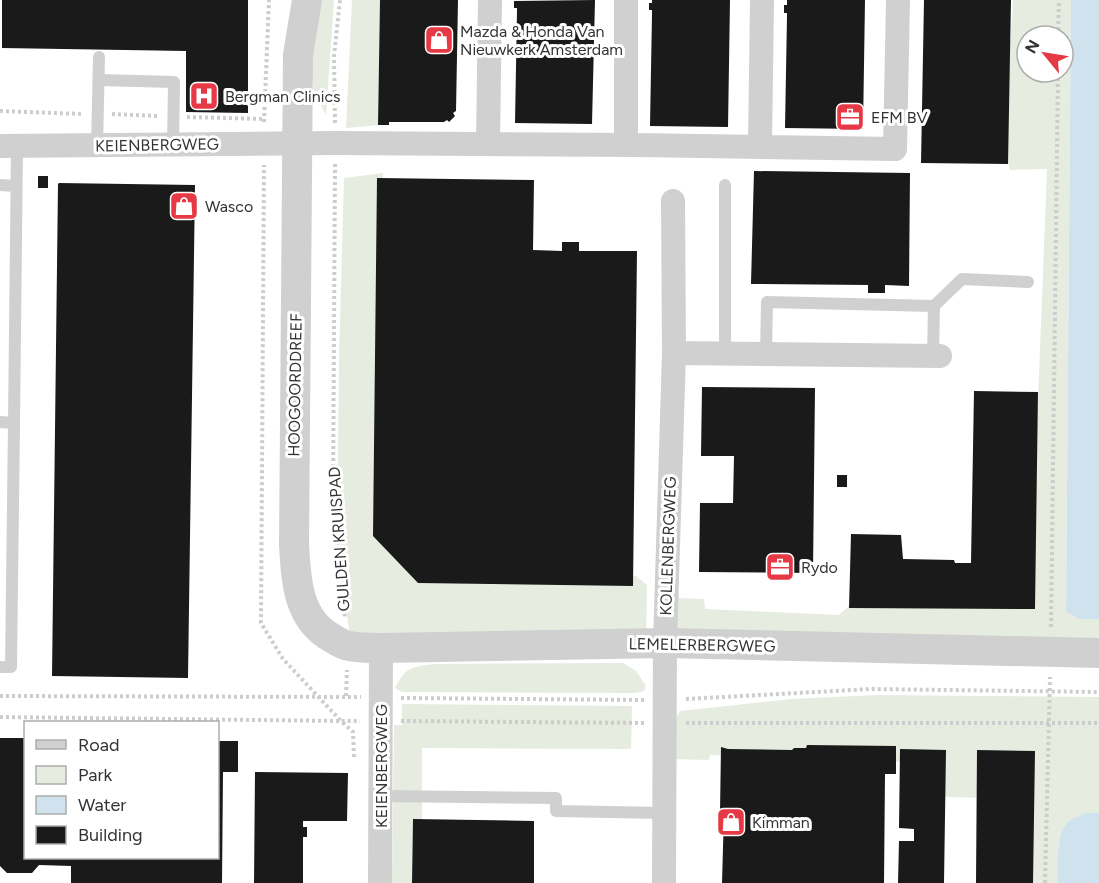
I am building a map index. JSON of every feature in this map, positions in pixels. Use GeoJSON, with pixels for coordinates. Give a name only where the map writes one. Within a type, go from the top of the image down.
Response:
{"type":"FeatureCollection","features":[{"type":"Feature","properties":{"kind":"street","name":"HOOGOORDDREEF"},"geometry":{"type":"LineString","coordinates":[[290,0],[290,20],[298,55]]}},
{"type":"Feature","properties":{"kind":"street","name":"HOOGOORDDREEF"},"geometry":{"type":"LineString","coordinates":[[307,0],[298,55],[294,543],[296,580],[302,604],[313,623]]}},
{"type":"Feature","properties":{"kind":"street"},"geometry":{"type":"LineString","coordinates":[[488,144],[490,0]]}},
{"type":"Feature","properties":{"kind":"street"},"geometry":{"type":"LineString","coordinates":[[626,0],[626,145]]}},
{"type":"Feature","properties":{"kind":"street"},"geometry":{"type":"LineString","coordinates":[[760,147],[762,0]]}},
{"type":"Feature","properties":{"kind":"street"},"geometry":{"type":"LineString","coordinates":[[298,143],[895,149],[898,0]]}},
{"type":"Feature","properties":{"kind":"street","name":"KEIENBERGWEG"},"geometry":{"type":"LineString","coordinates":[[8,147],[298,143]]}},
{"type":"Feature","properties":{"kind":"street","name":"KOLLENBERGWEG"},"geometry":{"type":"LineString","coordinates":[[664,883],[665,643],[674,353],[673,201]]}},
{"type":"Feature","properties":{"kind":"street"},"geometry":{"type":"LineString","coordinates":[[674,353],[936,356]]}},
{"type":"Feature","properties":{"kind":"street","name":"LEMELERBERGWEG"},"geometry":{"type":"LineString","coordinates":[[313,623],[325,634],[347,646],[381,648],[665,643],[1099,652]]}},
{"type":"Feature","properties":{"kind":"street","name":"KEIENBERGWEG"},"geometry":{"type":"LineString","coordinates":[[380,883],[381,648]]}},
{"type":"Feature","properties":{"kind":"lane"},"geometry":{"type":"LineString","coordinates":[[97,146],[99,57]]}},
{"type":"Feature","properties":{"kind":"lane"},"geometry":{"type":"LineString","coordinates":[[99,80],[174,82],[173,145]]}},
{"type":"Feature","properties":{"kind":"lane","name":"KEIENBERGWEG"},"geometry":{"type":"LineString","coordinates":[[0,667],[11,667],[15,186],[8,147]]}},
{"type":"Feature","properties":{"kind":"lane"},"geometry":{"type":"LineString","coordinates":[[0,185],[15,186]]}},
{"type":"Feature","properties":{"kind":"lane"},"geometry":{"type":"LineString","coordinates":[[724,353],[725,185]]}},
{"type":"Feature","properties":{"kind":"lane"},"geometry":{"type":"LineString","coordinates":[[766,354],[767,302],[934,306],[962,279],[1029,282]]}},
{"type":"Feature","properties":{"kind":"lane"},"geometry":{"type":"LineString","coordinates":[[934,306],[936,356]]}},
{"type":"Feature","properties":{"kind":"lane"},"geometry":{"type":"LineString","coordinates":[[0,422],[14,423]]}},
{"type":"Feature","properties":{"kind":"lane"},"geometry":{"type":"LineString","coordinates":[[381,796],[556,798],[556,811],[665,813]]}},
{"type":"Feature","properties":{"kind":"path"},"geometry":{"type":"LineString","coordinates":[[269,0],[264,119],[261,623],[283,659],[353,732],[354,757]]}},
{"type":"Feature","properties":{"kind":"path","name":"GULDEN KRUISPAD"},"geometry":{"type":"LineString","coordinates":[[339,0],[334,56],[336,143],[333,501],[347,646],[346,696]]}},
{"type":"Feature","properties":{"kind":"path"},"geometry":{"type":"LineString","coordinates":[[1058,24],[1059,0]]}},
{"type":"Feature","properties":{"kind":"path"},"geometry":{"type":"LineString","coordinates":[[1045,883],[1051,652],[1058,84]]}},
{"type":"Feature","properties":{"kind":"path"},"geometry":{"type":"LineString","coordinates":[[0,111],[264,119]]}},
{"type":"Feature","properties":{"kind":"path"},"geometry":{"type":"LineString","coordinates":[[0,696],[346,696],[382,710],[665,712],[871,689],[1099,692]]}},
{"type":"Feature","properties":{"kind":"path"},"geometry":{"type":"LineString","coordinates":[[0,717],[341,721],[382,710],[665,712],[1099,723]]}},
{"type":"Feature","properties":{"kind":"green space"},"geometry":{"type":"Polygon","coordinates":[[[316,0],[334,0],[326,115],[314,92],[310,63],[316,0]]]}},
{"type":"Feature","properties":{"kind":"green space"},"geometry":{"type":"Polygon","coordinates":[[[352,0],[380,0],[378,125],[346,128],[352,0]]]}},
{"type":"Feature","properties":{"kind":"green space"},"geometry":{"type":"Polygon","coordinates":[[[1013,0],[1071,0],[1071,24],[1015,24],[1015,84],[1070,84],[1066,610],[1078,619],[1099,619],[1099,644],[674,638],[675,598],[704,599],[705,609],[839,615],[849,606],[1030,608],[1047,169],[1010,170],[1004,147],[1013,0]]]}},
{"type":"Feature","properties":{"kind":"green space"},"geometry":{"type":"Polygon","coordinates":[[[383,173],[379,529],[421,575],[636,576],[647,585],[646,640],[350,636],[337,547],[344,178],[383,173]]]}},
{"type":"Feature","properties":{"kind":"green space"},"geometry":{"type":"Polygon","coordinates":[[[623,663],[636,671],[646,686],[644,691],[635,693],[402,692],[395,688],[402,676],[410,669],[434,664],[623,663]]]}},
{"type":"Feature","properties":{"kind":"green space"},"geometry":{"type":"Polygon","coordinates":[[[878,695],[1099,697],[1099,813],[1084,815],[1073,820],[1061,835],[1058,883],[1030,883],[1029,799],[904,796],[905,762],[710,755],[709,760],[672,759],[676,718],[680,711],[791,699],[878,695]]]}},
{"type":"Feature","properties":{"kind":"green space"},"geometry":{"type":"Polygon","coordinates":[[[402,704],[632,706],[631,749],[422,748],[422,822],[413,822],[412,883],[392,883],[394,725],[402,725],[402,704]]]}},
{"type":"Feature","properties":{"kind":"water"},"geometry":{"type":"Polygon","coordinates":[[[1071,0],[1099,0],[1099,619],[1078,619],[1066,611],[1070,84],[1075,84],[1075,24],[1071,24],[1071,0]]]}},
{"type":"Feature","properties":{"kind":"water"},"geometry":{"type":"Polygon","coordinates":[[[1087,813],[1099,813],[1099,883],[1058,883],[1058,850],[1061,834],[1069,821],[1087,813]]]}},
{"type":"Feature","properties":{"kind":"building"},"geometry":{"type":"Polygon","coordinates":[[[2,0],[248,0],[248,113],[186,112],[186,51],[2,48],[2,0]]]}},
{"type":"Feature","properties":{"kind":"building"},"geometry":{"type":"Polygon","coordinates":[[[380,0],[458,0],[456,111],[453,113],[455,116],[449,122],[447,120],[444,122],[389,122],[389,125],[378,125],[380,0]]]}},
{"type":"Feature","properties":{"kind":"building"},"geometry":{"type":"Polygon","coordinates":[[[595,0],[592,124],[515,123],[517,8],[514,8],[514,1],[595,0]]]}},
{"type":"Feature","properties":{"kind":"building"},"geometry":{"type":"Polygon","coordinates":[[[652,0],[730,0],[728,127],[650,126],[652,10],[649,10],[649,3],[652,3],[652,0]]]}},
{"type":"Feature","properties":{"kind":"building"},"geometry":{"type":"Polygon","coordinates":[[[787,0],[865,0],[863,129],[785,128],[787,13],[784,13],[784,5],[787,5],[787,0]]]}},
{"type":"Feature","properties":{"kind":"building"},"geometry":{"type":"Polygon","coordinates":[[[924,0],[1011,0],[1008,164],[921,163],[924,0]]]}},
{"type":"Feature","properties":{"kind":"building"},"geometry":{"type":"Polygon","coordinates":[[[754,171],[910,173],[909,286],[885,285],[885,293],[868,293],[868,285],[751,284],[754,171]]]}},
{"type":"Feature","properties":{"kind":"building"},"geometry":{"type":"Polygon","coordinates":[[[38,176],[48,176],[48,188],[38,188],[38,176]]]}},
{"type":"Feature","properties":{"kind":"building"},"geometry":{"type":"Polygon","coordinates":[[[377,178],[534,180],[533,250],[562,251],[562,242],[579,242],[579,251],[637,251],[633,586],[418,583],[373,536],[377,178]]]}},
{"type":"Feature","properties":{"kind":"building"},"geometry":{"type":"Polygon","coordinates":[[[59,183],[195,185],[188,678],[52,676],[59,183]]]}},
{"type":"Feature","properties":{"kind":"building"},"geometry":{"type":"Polygon","coordinates":[[[702,387],[815,388],[813,573],[699,572],[700,503],[733,503],[734,456],[701,456],[702,387]]]}},
{"type":"Feature","properties":{"kind":"building"},"geometry":{"type":"Polygon","coordinates":[[[974,391],[1038,392],[1035,609],[849,608],[851,534],[901,535],[903,559],[954,560],[955,563],[971,563],[974,391]]]}},
{"type":"Feature","properties":{"kind":"building"},"geometry":{"type":"Polygon","coordinates":[[[837,475],[847,475],[847,487],[837,487],[837,475]]]}},
{"type":"Feature","properties":{"kind":"building"},"geometry":{"type":"Polygon","coordinates":[[[0,738],[24,738],[24,859],[219,859],[219,741],[238,741],[238,772],[223,772],[222,883],[71,883],[71,866],[39,865],[32,873],[7,873],[0,866],[0,738]]]}},
{"type":"Feature","properties":{"kind":"building"},"geometry":{"type":"Polygon","coordinates":[[[807,745],[896,746],[896,774],[885,774],[884,883],[722,883],[724,812],[720,812],[721,747],[792,750],[806,748],[807,745]]]}},
{"type":"Feature","properties":{"kind":"building"},"geometry":{"type":"Polygon","coordinates":[[[900,749],[946,750],[944,883],[898,883],[899,841],[914,841],[914,829],[899,828],[900,749]]]}},
{"type":"Feature","properties":{"kind":"building"},"geometry":{"type":"Polygon","coordinates":[[[977,750],[1035,751],[1033,883],[976,883],[977,750]]]}},
{"type":"Feature","properties":{"kind":"building"},"geometry":{"type":"Polygon","coordinates":[[[255,772],[348,773],[347,821],[303,821],[303,827],[307,827],[307,837],[303,837],[303,883],[254,883],[255,772]]]}},
{"type":"Feature","properties":{"kind":"building"},"geometry":{"type":"Polygon","coordinates":[[[413,819],[534,821],[534,883],[412,883],[413,819]]]}},
{"type":"Feature","properties":{"kind":"place","name":"Mazda & Honda Van Nieuwkerk Amsterdam"},"geometry":{"type":"Point","coordinates":[439,40]}},
{"type":"Feature","properties":{"kind":"place","name":"Bergman Clinics"},"geometry":{"type":"Point","coordinates":[204,96]}},
{"type":"Feature","properties":{"kind":"place","name":"EFM BV"},"geometry":{"type":"Point","coordinates":[850,117]}},
{"type":"Feature","properties":{"kind":"place","name":"Wasco"},"geometry":{"type":"Point","coordinates":[184,206]}},
{"type":"Feature","properties":{"kind":"place","name":"Rydo"},"geometry":{"type":"Point","coordinates":[780,567]}},
{"type":"Feature","properties":{"kind":"place","name":"Kimman"},"geometry":{"type":"Point","coordinates":[731,822]}}]}
